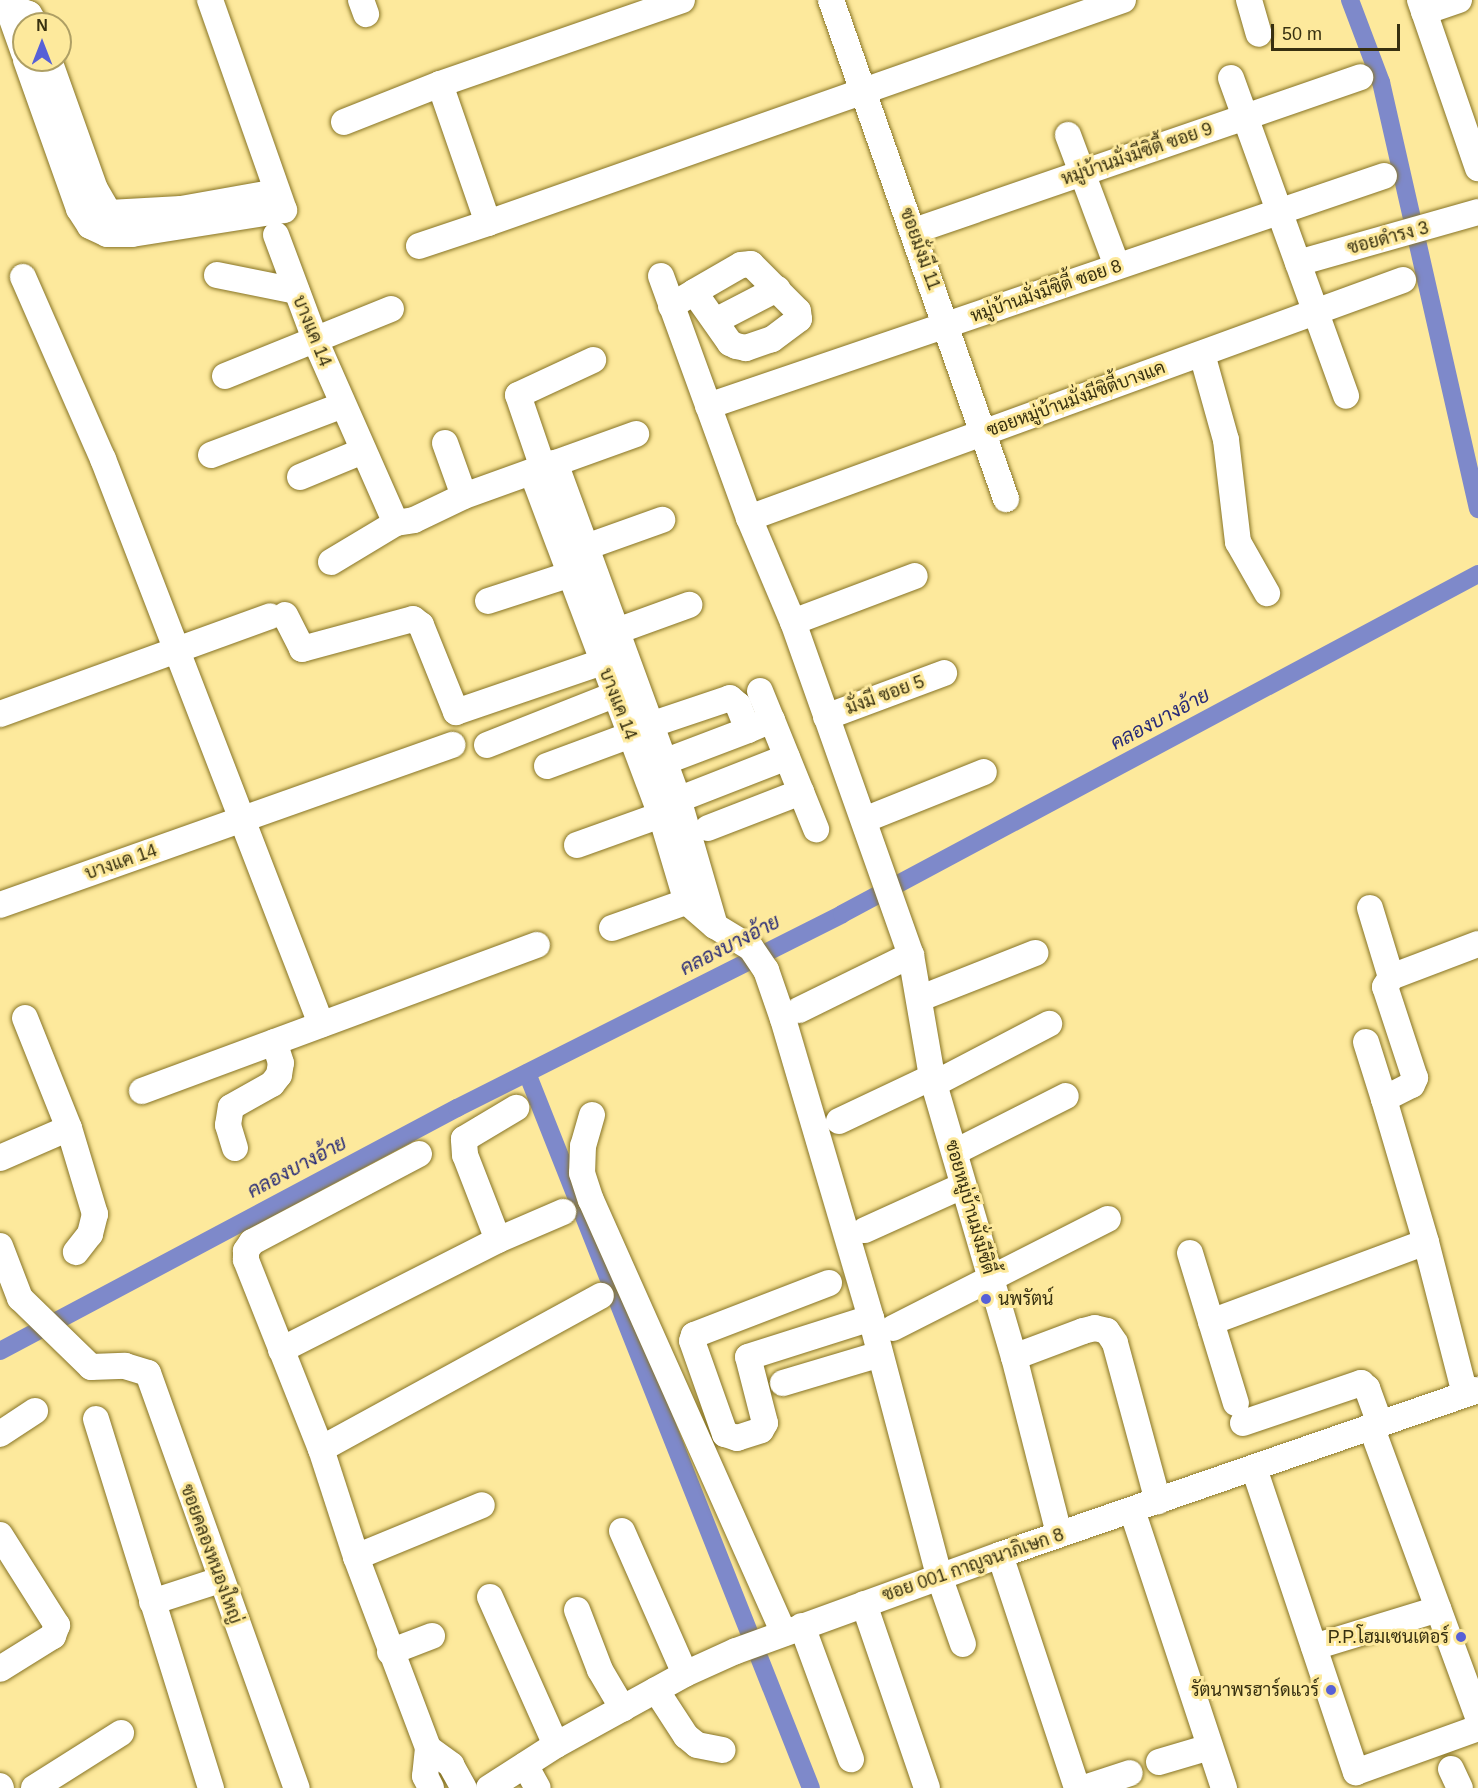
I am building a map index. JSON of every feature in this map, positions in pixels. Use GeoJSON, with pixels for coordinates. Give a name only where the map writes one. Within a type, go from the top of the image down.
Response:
{"type":"FeatureCollection","features":[{"type":"Feature","properties":{"kind":"street"},"geometry":{"type":"LineString","coordinates":[[191,0],[216,46]]}},
{"type":"Feature","properties":{"kind":"street"},"geometry":{"type":"LineString","coordinates":[[210,0],[216,46]]}},
{"type":"Feature","properties":{"kind":"street"},"geometry":{"type":"LineString","coordinates":[[344,122],[440,84],[682,0]]}},
{"type":"Feature","properties":{"kind":"street","name":"ซอยมั่งมี 11"},"geometry":{"type":"LineString","coordinates":[[831,0],[948,326],[1006,499]]}},
{"type":"Feature","properties":{"kind":"street"},"geometry":{"type":"LineString","coordinates":[[418,246],[1123,0]]}},
{"type":"Feature","properties":{"kind":"street"},"geometry":{"type":"LineString","coordinates":[[1249,0],[1259,34]]}},
{"type":"Feature","properties":{"kind":"street"},"geometry":{"type":"LineString","coordinates":[[1459,0],[1422,6],[1478,168]]}},
{"type":"Feature","properties":{"kind":"street"},"geometry":{"type":"LineString","coordinates":[[4,5],[20,8],[24,12]]}},
{"type":"Feature","properties":{"kind":"street"},"geometry":{"type":"LineString","coordinates":[[4,5],[12,24]]}},
{"type":"Feature","properties":{"kind":"street","name":"บางแค 14"},"geometry":{"type":"LineString","coordinates":[[216,46],[296,291],[343,405],[396,523]]}},
{"type":"Feature","properties":{"kind":"street"},"geometry":{"type":"LineString","coordinates":[[31,72],[79,209],[90,226],[107,234],[132,234],[271,209]]}},
{"type":"Feature","properties":{"kind":"street"},"geometry":{"type":"LineString","coordinates":[[53,72],[95,189],[109,213],[271,209]]}},
{"type":"Feature","properties":{"kind":"street","name":"หมู่บ้านมั่งมีซิตี้ ซอย 9"},"geometry":{"type":"LineString","coordinates":[[914,231],[1360,77]]}},
{"type":"Feature","properties":{"kind":"street"},"geometry":{"type":"LineString","coordinates":[[1231,78],[1277,211],[1346,396]]}},
{"type":"Feature","properties":{"kind":"street"},"geometry":{"type":"LineString","coordinates":[[440,84],[488,223]]}},
{"type":"Feature","properties":{"kind":"street"},"geometry":{"type":"LineString","coordinates":[[1068,135],[1117,266]]}},
{"type":"Feature","properties":{"kind":"street","name":"หมู่บ้านมั่งมีซิตี้ ซอย 8"},"geometry":{"type":"LineString","coordinates":[[708,406],[1383,176]]}},
{"type":"Feature","properties":{"kind":"street","name":"ซอยดำรง 3"},"geometry":{"type":"LineString","coordinates":[[1298,263],[1478,212]]}},
{"type":"Feature","properties":{"kind":"street"},"geometry":{"type":"LineString","coordinates":[[671,306],[694,292],[741,265],[751,264],[798,311],[799,319],[772,339],[746,348],[736,346],[730,343],[717,320],[694,292]]}},
{"type":"Feature","properties":{"kind":"street"},"geometry":{"type":"LineString","coordinates":[[217,274],[296,291]]}},
{"type":"Feature","properties":{"kind":"street"},"geometry":{"type":"LineString","coordinates":[[662,276],[749,518],[793,622],[864,819],[984,772]]}},
{"type":"Feature","properties":{"kind":"street"},"geometry":{"type":"LineString","coordinates":[[23,277],[103,459],[321,1024]]}},
{"type":"Feature","properties":{"kind":"street","name":"ซอยหมู่บ้านมั่งมีซิตี้บางแค"},"geometry":{"type":"LineString","coordinates":[[749,518],[1403,280]]}},
{"type":"Feature","properties":{"kind":"street"},"geometry":{"type":"LineString","coordinates":[[717,320],[777,289]]}},
{"type":"Feature","properties":{"kind":"street"},"geometry":{"type":"LineString","coordinates":[[225,376],[316,342],[391,309]]}},
{"type":"Feature","properties":{"kind":"street"},"geometry":{"type":"LineString","coordinates":[[1202,354],[1226,440],[1238,542],[1267,592]]}},
{"type":"Feature","properties":{"kind":"street"},"geometry":{"type":"LineString","coordinates":[[543,468],[518,395],[593,360]]}},
{"type":"Feature","properties":{"kind":"street"},"geometry":{"type":"LineString","coordinates":[[211,454],[343,405]]}},
{"type":"Feature","properties":{"kind":"street"},"geometry":{"type":"LineString","coordinates":[[331,562],[396,523],[414,520],[464,496],[636,434]]}},
{"type":"Feature","properties":{"kind":"street"},"geometry":{"type":"LineString","coordinates":[[445,443],[464,496]]}},
{"type":"Feature","properties":{"kind":"street"},"geometry":{"type":"LineString","coordinates":[[300,477],[363,451]]}},
{"type":"Feature","properties":{"kind":"street","name":"บางแค 14"},"geometry":{"type":"LineString","coordinates":[[543,468],[586,547],[617,631],[625,691],[671,804],[698,898],[715,926],[751,948],[766,970],[882,1323]]}},
{"type":"Feature","properties":{"kind":"street","name":"บางแค 14"},"geometry":{"type":"LineString","coordinates":[[543,468],[571,574],[602,662],[625,691]]}},
{"type":"Feature","properties":{"kind":"street"},"geometry":{"type":"LineString","coordinates":[[586,547],[662,520]]}},
{"type":"Feature","properties":{"kind":"street"},"geometry":{"type":"LineString","coordinates":[[488,601],[571,574]]}},
{"type":"Feature","properties":{"kind":"street"},"geometry":{"type":"LineString","coordinates":[[793,622],[915,576]]}},
{"type":"Feature","properties":{"kind":"street"},"geometry":{"type":"LineString","coordinates":[[617,631],[689,604]]}},
{"type":"Feature","properties":{"kind":"street"},"geometry":{"type":"LineString","coordinates":[[0,714],[277,615],[302,649],[413,619],[421,625],[456,712],[602,662]]}},
{"type":"Feature","properties":{"kind":"street","name":"มั่งมี ซอย 5"},"geometry":{"type":"LineString","coordinates":[[826,717],[944,673]]}},
{"type":"Feature","properties":{"kind":"street"},"geometry":{"type":"LineString","coordinates":[[487,745],[625,691]]}},
{"type":"Feature","properties":{"kind":"street"},"geometry":{"type":"LineString","coordinates":[[760,691],[816,829]]}},
{"type":"Feature","properties":{"kind":"street"},"geometry":{"type":"LineString","coordinates":[[547,766],[730,698],[738,705],[748,730]]}},
{"type":"Feature","properties":{"kind":"street"},"geometry":{"type":"LineString","coordinates":[[677,757],[772,720]]}},
{"type":"Feature","properties":{"kind":"street","name":"บางแค 14"},"geometry":{"type":"LineString","coordinates":[[0,905],[453,745]]}},
{"type":"Feature","properties":{"kind":"street"},"geometry":{"type":"LineString","coordinates":[[577,845],[787,757]]}},
{"type":"Feature","properties":{"kind":"street"},"geometry":{"type":"LineString","coordinates":[[708,828],[801,792]]}},
{"type":"Feature","properties":{"kind":"street","name":"ซอยหมู่บ้านมั่งมีซิตี้"},"geometry":{"type":"LineString","coordinates":[[864,819],[890,888],[911,955],[921,998],[933,1081],[1014,1357],[1059,1534]]}},
{"type":"Feature","properties":{"kind":"street"},"geometry":{"type":"LineString","coordinates":[[612,928],[698,898]]}},
{"type":"Feature","properties":{"kind":"street"},"geometry":{"type":"LineString","coordinates":[[1370,908],[1391,977]]}},
{"type":"Feature","properties":{"kind":"street"},"geometry":{"type":"LineString","coordinates":[[1383,1100],[1412,1085],[1415,1078],[1385,987],[1391,977],[1478,944]]}},
{"type":"Feature","properties":{"kind":"street"},"geometry":{"type":"LineString","coordinates":[[142,1091],[537,945]]}},
{"type":"Feature","properties":{"kind":"street"},"geometry":{"type":"LineString","coordinates":[[921,998],[1035,954]]}},
{"type":"Feature","properties":{"kind":"street"},"geometry":{"type":"LineString","coordinates":[[799,1010],[911,955]]}},
{"type":"Feature","properties":{"kind":"street"},"geometry":{"type":"LineString","coordinates":[[25,1018],[69,1128],[95,1214],[90,1234],[76,1252]]}},
{"type":"Feature","properties":{"kind":"street"},"geometry":{"type":"LineString","coordinates":[[839,1121],[933,1081],[1048,1024]]}},
{"type":"Feature","properties":{"kind":"street"},"geometry":{"type":"LineString","coordinates":[[236,1148],[228,1125],[231,1107],[272,1084],[279,1075],[281,1063],[274,1042]]}},
{"type":"Feature","properties":{"kind":"street"},"geometry":{"type":"LineString","coordinates":[[1366,1042],[1471,1392]]}},
{"type":"Feature","properties":{"kind":"street"},"geometry":{"type":"LineString","coordinates":[[955,1152],[1066,1096]]}},
{"type":"Feature","properties":{"kind":"street"},"geometry":{"type":"LineString","coordinates":[[498,1240],[465,1155],[464,1139],[516,1108]]}},
{"type":"Feature","properties":{"kind":"street"},"geometry":{"type":"LineString","coordinates":[[592,1115],[583,1146],[582,1173],[591,1200],[852,1759]]}},
{"type":"Feature","properties":{"kind":"street"},"geometry":{"type":"LineString","coordinates":[[0,1158],[69,1128]]}},
{"type":"Feature","properties":{"kind":"street"},"geometry":{"type":"LineString","coordinates":[[418,1154],[252,1242],[246,1251],[246,1260],[321,1449],[356,1557],[428,1748],[425,1776],[431,1788]]}},
{"type":"Feature","properties":{"kind":"street"},"geometry":{"type":"LineString","coordinates":[[865,1230],[962,1186]]}},
{"type":"Feature","properties":{"kind":"street"},"geometry":{"type":"LineString","coordinates":[[281,1350],[498,1240],[563,1212]]}},
{"type":"Feature","properties":{"kind":"street"},"geometry":{"type":"LineString","coordinates":[[748,1356],[882,1323],[991,1280],[1108,1219]]}},
{"type":"Feature","properties":{"kind":"street"},"geometry":{"type":"LineString","coordinates":[[1211,1322],[1426,1242]]}},
{"type":"Feature","properties":{"kind":"street","name":"ซอยคลองหนองใหญ่"},"geometry":{"type":"LineString","coordinates":[[0,1246],[20,1298],[91,1366],[125,1366],[148,1373],[220,1580],[297,1788]]}},
{"type":"Feature","properties":{"kind":"street"},"geometry":{"type":"LineString","coordinates":[[1190,1253],[1239,1413],[1361,1383],[1367,1388],[1376,1424],[1438,1609],[1478,1717]]}},
{"type":"Feature","properties":{"kind":"street"},"geometry":{"type":"LineString","coordinates":[[736,1320],[748,1356],[765,1424],[760,1430],[729,1437],[725,1434],[692,1341],[698,1332],[736,1320],[829,1283]]}},
{"type":"Feature","properties":{"kind":"street"},"geometry":{"type":"LineString","coordinates":[[321,1449],[601,1296]]}},
{"type":"Feature","properties":{"kind":"street"},"geometry":{"type":"LineString","coordinates":[[882,1323],[880,1354],[939,1576],[963,1644]]}},
{"type":"Feature","properties":{"kind":"street"},"geometry":{"type":"LineString","coordinates":[[1014,1357],[1083,1331],[1095,1328],[1107,1331],[1115,1343],[1158,1501]]}},
{"type":"Feature","properties":{"kind":"street"},"geometry":{"type":"LineString","coordinates":[[783,1383],[880,1354]]}},
{"type":"Feature","properties":{"kind":"street","name":"ซอย 001 กาญจนาภิเษก 8"},"geometry":{"type":"LineString","coordinates":[[496,1786],[556,1745],[685,1674],[793,1629],[1059,1534],[1471,1392]]}},
{"type":"Feature","properties":{"kind":"street"},"geometry":{"type":"LineString","coordinates":[[0,1434],[35,1412]]}},
{"type":"Feature","properties":{"kind":"street"},"geometry":{"type":"LineString","coordinates":[[96,1419],[211,1788]]}},
{"type":"Feature","properties":{"kind":"street"},"geometry":{"type":"LineString","coordinates":[[1254,1468],[1356,1772],[1478,1728]]}},
{"type":"Feature","properties":{"kind":"street"},"geometry":{"type":"LineString","coordinates":[[356,1557],[482,1505]]}},
{"type":"Feature","properties":{"kind":"street"},"geometry":{"type":"LineString","coordinates":[[1132,1510],[1224,1788]]}},
{"type":"Feature","properties":{"kind":"street"},"geometry":{"type":"LineString","coordinates":[[622,1531],[685,1674]]}},
{"type":"Feature","properties":{"kind":"street"},"geometry":{"type":"LineString","coordinates":[[0,1535],[57,1625],[53,1636],[0,1669]]}},
{"type":"Feature","properties":{"kind":"street"},"geometry":{"type":"LineString","coordinates":[[1000,1555],[1077,1788]]}},
{"type":"Feature","properties":{"kind":"street"},"geometry":{"type":"LineString","coordinates":[[152,1602],[220,1580]]}},
{"type":"Feature","properties":{"kind":"street"},"geometry":{"type":"LineString","coordinates":[[490,1597],[556,1745]]}},
{"type":"Feature","properties":{"kind":"street"},"geometry":{"type":"LineString","coordinates":[[864,1604],[927,1788]]}},
{"type":"Feature","properties":{"kind":"street"},"geometry":{"type":"LineString","coordinates":[[1314,1647],[1438,1609]]}},
{"type":"Feature","properties":{"kind":"street"},"geometry":{"type":"LineString","coordinates":[[578,1610],[600,1670],[623,1709]]}},
{"type":"Feature","properties":{"kind":"street"},"geometry":{"type":"LineString","coordinates":[[390,1652],[432,1636]]}},
{"type":"Feature","properties":{"kind":"street"},"geometry":{"type":"LineString","coordinates":[[656,1690],[686,1736],[697,1745],[723,1750]]}},
{"type":"Feature","properties":{"kind":"street"},"geometry":{"type":"LineString","coordinates":[[33,1788],[121,1733]]}},
{"type":"Feature","properties":{"kind":"street"},"geometry":{"type":"LineString","coordinates":[[1159,1762],[1210,1747]]}},
{"type":"Feature","properties":{"kind":"street"},"geometry":{"type":"LineString","coordinates":[[428,1748],[451,1765],[464,1788]]}},
{"type":"Feature","properties":{"kind":"street"},"geometry":{"type":"LineString","coordinates":[[525,1765],[538,1788]]}},
{"type":"Feature","properties":{"kind":"street"},"geometry":{"type":"LineString","coordinates":[[1083,1788],[1130,1773]]}},
{"type":"Feature","properties":{"kind":"waterway"},"geometry":{"type":"LineString","coordinates":[[1350,0],[1381,82],[1478,509]]}},
{"type":"Feature","properties":{"kind":"waterway","name":"คลองบางอ้าย"},"geometry":{"type":"LineString","coordinates":[[0,1351],[457,1108],[842,914],[1478,574]]}},
{"type":"Feature","properties":{"kind":"waterway"},"geometry":{"type":"LineString","coordinates":[[527,1073],[811,1788]]}},
{"type":"Feature","properties":{"kind":"place","name":"นพรัตน์"},"geometry":{"type":"Point","coordinates":[986,1299]}},
{"type":"Feature","properties":{"kind":"place","name":"P.P.โฮมเซนเตอร์"},"geometry":{"type":"Point","coordinates":[1461,1637]}},
{"type":"Feature","properties":{"kind":"place","name":"รัตนาพรฮาร์ดแวร์"},"geometry":{"type":"Point","coordinates":[1331,1690]}}]}
